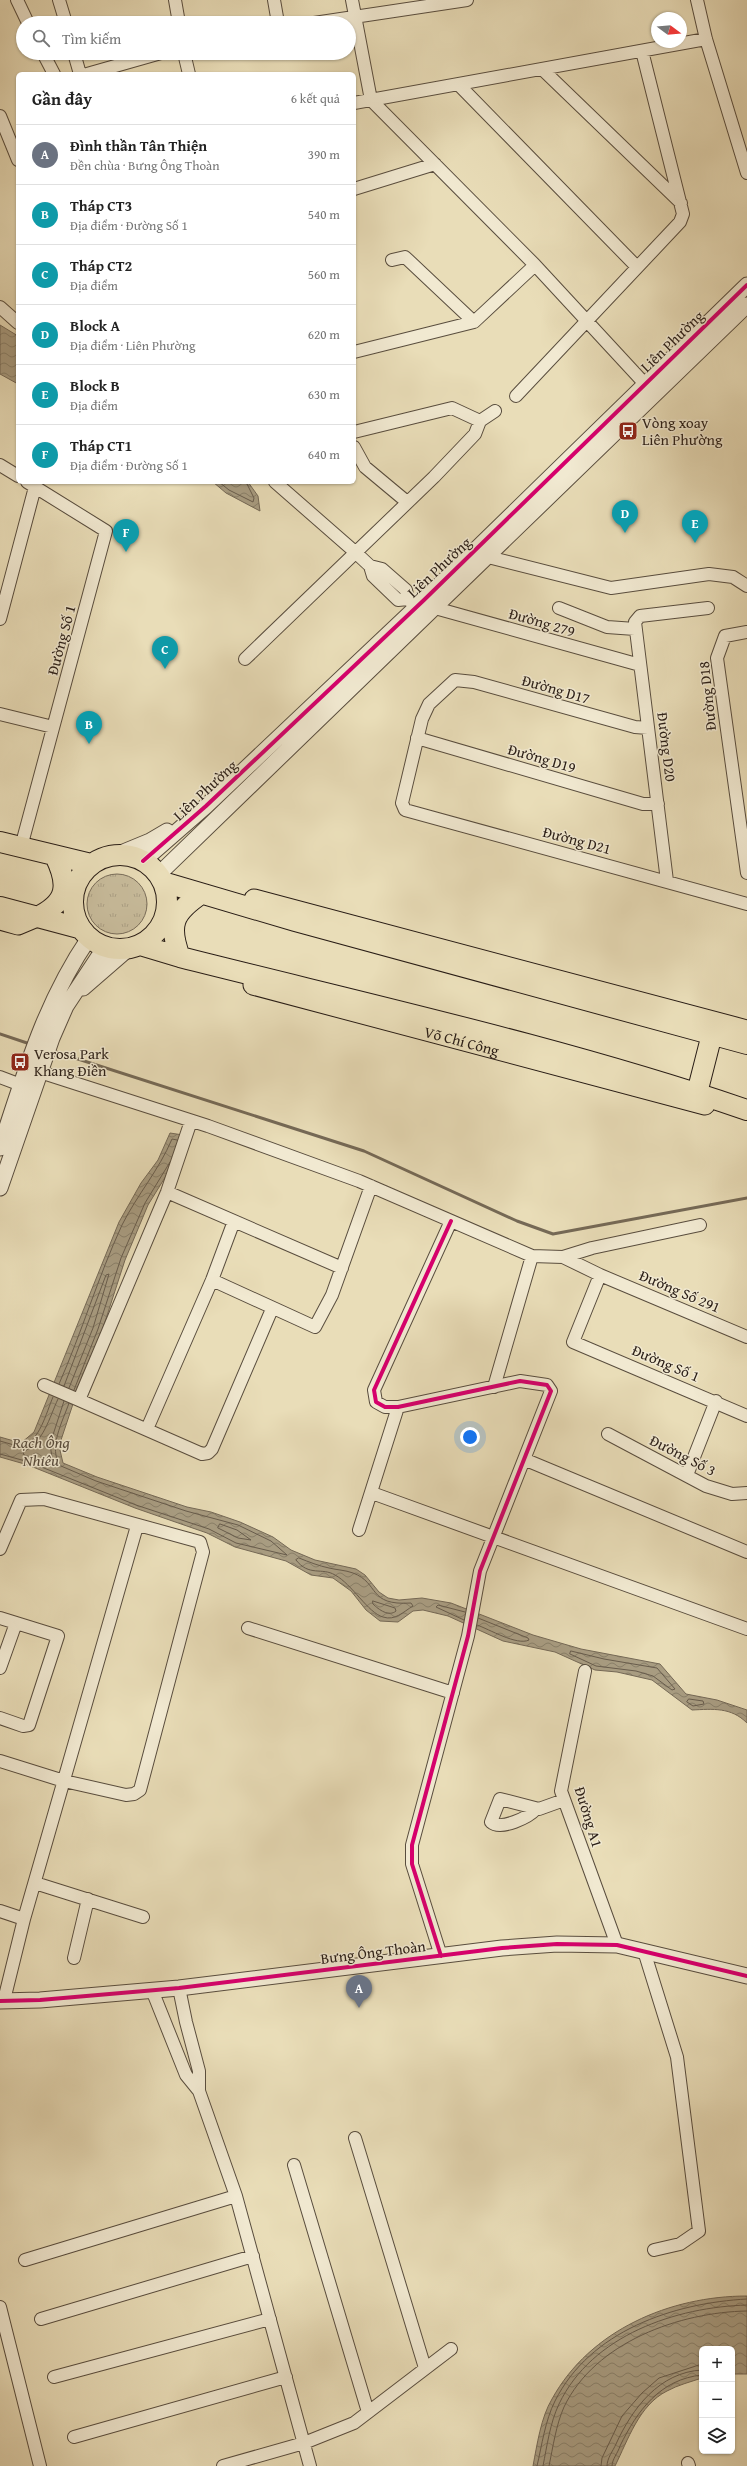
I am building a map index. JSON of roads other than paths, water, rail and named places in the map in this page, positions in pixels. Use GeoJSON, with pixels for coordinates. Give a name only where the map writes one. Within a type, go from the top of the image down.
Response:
{"type":"FeatureCollection","features":[{"type":"Feature","properties":{"kind":"highway"},"geometry":{"type":"LineString","coordinates":[[0,842],[85,863]]}},
{"type":"Feature","properties":{"kind":"highway"},"geometry":{"type":"LineString","coordinates":[[85,934],[63,909],[72,875],[85,863],[116,854],[129,855],[143,861],[165,880],[201,894],[303,924],[747,1044]]}},
{"type":"Feature","properties":{"kind":"highway"},"geometry":{"type":"LineString","coordinates":[[37,917],[51,910],[58,903],[62,892],[63,873],[55,856]]}},
{"type":"Feature","properties":{"kind":"highway"},"geometry":{"type":"LineString","coordinates":[[0,907],[37,917],[85,934],[140,948],[152,937],[161,925],[166,911],[167,896],[165,880]]}},
{"type":"Feature","properties":{"kind":"highway"},"geometry":{"type":"LineString","coordinates":[[180,958],[173,937],[175,922],[184,906],[201,894]]}},
{"type":"Feature","properties":{"kind":"highway","name":"Võ Chí Công"},"geometry":{"type":"LineString","coordinates":[[140,948],[537,1047],[697,1093],[747,1110]]}},
{"type":"Feature","properties":{"kind":"highway"},"geometry":{"type":"LineString","coordinates":[[697,1093],[712,1034]]}},
{"type":"Feature","properties":{"kind":"main road"},"geometry":{"type":"LineString","coordinates":[[0,834],[11,837],[21,847]]}},
{"type":"Feature","properties":{"kind":"main road"},"geometry":{"type":"LineString","coordinates":[[201,894],[219,889],[747,1030]]}},
{"type":"Feature","properties":{"kind":"main road"},"geometry":{"type":"LineString","coordinates":[[0,920],[18,925],[37,917]]}},
{"type":"Feature","properties":{"kind":"main road","name":"Võ Chí Công"},"geometry":{"type":"LineString","coordinates":[[180,958],[193,969],[735,1113],[747,1110]]}},
{"type":"Feature","properties":{"kind":"street"},"geometry":{"type":"LineString","coordinates":[[17,0],[25,16]]}},
{"type":"Feature","properties":{"kind":"street"},"geometry":{"type":"LineString","coordinates":[[59,0],[64,16]]}},
{"type":"Feature","properties":{"kind":"street"},"geometry":{"type":"LineString","coordinates":[[175,0],[178,16]]}},
{"type":"Feature","properties":{"kind":"street"},"geometry":{"type":"LineString","coordinates":[[274,0],[277,16]]}},
{"type":"Feature","properties":{"kind":"street"},"geometry":{"type":"LineString","coordinates":[[352,0],[354,16],[444,1],[467,0]]}},
{"type":"Feature","properties":{"kind":"street"},"geometry":{"type":"LineString","coordinates":[[698,0],[706,39],[747,173]]}},
{"type":"Feature","properties":{"kind":"street"},"geometry":{"type":"LineString","coordinates":[[356,26],[371,100],[535,265],[645,384]]}},
{"type":"Feature","properties":{"kind":"street"},"geometry":{"type":"LineString","coordinates":[[356,102],[706,39]]}},
{"type":"Feature","properties":{"kind":"street"},"geometry":{"type":"LineString","coordinates":[[516,396],[680,222],[683,214],[642,51]]}},
{"type":"Feature","properties":{"kind":"street"},"geometry":{"type":"LineString","coordinates":[[47,60],[53,72]]}},
{"type":"Feature","properties":{"kind":"street"},"geometry":{"type":"LineString","coordinates":[[76,60],[79,72]]}},
{"type":"Feature","properties":{"kind":"street"},"geometry":{"type":"LineString","coordinates":[[94,72],[136,60]]}},
{"type":"Feature","properties":{"kind":"street"},"geometry":{"type":"LineString","coordinates":[[186,60],[189,72]]}},
{"type":"Feature","properties":{"kind":"street"},"geometry":{"type":"LineString","coordinates":[[542,69],[681,203]]}},
{"type":"Feature","properties":{"kind":"street"},"geometry":{"type":"LineString","coordinates":[[458,84],[637,267]]}},
{"type":"Feature","properties":{"kind":"street"},"geometry":{"type":"LineString","coordinates":[[0,116],[16,155]]}},
{"type":"Feature","properties":{"kind":"street"},"geometry":{"type":"LineString","coordinates":[[356,187],[435,164]]}},
{"type":"Feature","properties":{"kind":"street"},"geometry":{"type":"LineString","coordinates":[[392,260],[405,257],[474,322]]}},
{"type":"Feature","properties":{"kind":"street"},"geometry":{"type":"LineString","coordinates":[[356,352],[474,322],[535,265]]}},
{"type":"Feature","properties":{"kind":"street","name":"Liên Phường"},"geometry":{"type":"LineString","coordinates":[[143,861],[206,806],[412,602],[424,600],[747,285]]}},
{"type":"Feature","properties":{"kind":"street","name":"Liên Phường"},"geometry":{"type":"LineString","coordinates":[[165,880],[431,613],[747,305]]}},
{"type":"Feature","properties":{"kind":"street"},"geometry":{"type":"LineString","coordinates":[[0,307],[16,321]]}},
{"type":"Feature","properties":{"kind":"street"},"geometry":{"type":"LineString","coordinates":[[357,431],[452,408],[480,422]]}},
{"type":"Feature","properties":{"kind":"street"},"geometry":{"type":"LineString","coordinates":[[245,659],[475,434],[480,422],[496,411]]}},
{"type":"Feature","properties":{"kind":"street"},"geometry":{"type":"LineString","coordinates":[[356,451],[365,467],[407,502]]}},
{"type":"Feature","properties":{"kind":"street"},"geometry":{"type":"LineString","coordinates":[[0,465],[16,475]]}},
{"type":"Feature","properties":{"kind":"street"},"geometry":{"type":"LineString","coordinates":[[0,620],[31,484]]}},
{"type":"Feature","properties":{"kind":"street","name":"Đường Số 1"},"geometry":{"type":"LineString","coordinates":[[21,847],[106,531],[31,484]]}},
{"type":"Feature","properties":{"kind":"street"},"geometry":{"type":"LineString","coordinates":[[277,484],[370,566],[373,576],[398,600],[412,602],[431,613]]}},
{"type":"Feature","properties":{"kind":"street"},"geometry":{"type":"LineString","coordinates":[[488,557],[611,588],[709,574],[733,577],[747,586]]}},
{"type":"Feature","properties":{"kind":"street"},"geometry":{"type":"LineString","coordinates":[[559,608],[607,627],[636,624],[708,608]]}},
{"type":"Feature","properties":{"kind":"street","name":"Đường 279"},"geometry":{"type":"LineString","coordinates":[[431,613],[640,666]]}},
{"type":"Feature","properties":{"kind":"street","name":"Đường D20"},"geometry":{"type":"LineString","coordinates":[[636,624],[640,666],[668,881]]}},
{"type":"Feature","properties":{"kind":"street","name":"Đường D18"},"geometry":{"type":"LineString","coordinates":[[747,632],[725,636],[717,658],[747,873]]}},
{"type":"Feature","properties":{"kind":"street","name":"Đường D17"},"geometry":{"type":"LineString","coordinates":[[417,738],[422,718],[430,704],[455,680],[474,682],[635,727],[648,728]]}},
{"type":"Feature","properties":{"kind":"street"},"geometry":{"type":"LineString","coordinates":[[0,714],[54,727]]}},
{"type":"Feature","properties":{"kind":"street","name":"Đường D21"},"geometry":{"type":"LineString","coordinates":[[417,738],[402,803],[405,810],[668,881],[747,904]]}},
{"type":"Feature","properties":{"kind":"street","name":"Đường D19"},"geometry":{"type":"LineString","coordinates":[[417,738],[643,804],[658,804]]}},
{"type":"Feature","properties":{"kind":"street"},"geometry":{"type":"LineString","coordinates":[[116,854],[150,841],[195,811],[206,806]]}},
{"type":"Feature","properties":{"kind":"street"},"geometry":{"type":"LineString","coordinates":[[66,1006],[85,934]]}},
{"type":"Feature","properties":{"kind":"street"},"geometry":{"type":"LineString","coordinates":[[0,1188],[33,1071],[45,1036],[52,1001],[85,934]]}},
{"type":"Feature","properties":{"kind":"street"},"geometry":{"type":"LineString","coordinates":[[45,1036],[66,1006],[86,985],[140,948]]}},
{"type":"Feature","properties":{"kind":"street"},"geometry":{"type":"LineString","coordinates":[[0,1148],[21,1084],[33,1071]]}},
{"type":"Feature","properties":{"kind":"street"},"geometry":{"type":"LineString","coordinates":[[33,1071],[191,1121],[371,1186],[532,1256],[563,1257],[592,1248],[700,1225]]}},
{"type":"Feature","properties":{"kind":"street"},"geometry":{"type":"LineString","coordinates":[[0,1077],[21,1084]]}},
{"type":"Feature","properties":{"kind":"street"},"geometry":{"type":"LineString","coordinates":[[77,1399],[167,1192],[191,1121]]}},
{"type":"Feature","properties":{"kind":"street"},"geometry":{"type":"LineString","coordinates":[[212,1280],[272,1309],[315,1327],[332,1295],[371,1186]]}},
{"type":"Feature","properties":{"kind":"street"},"geometry":{"type":"LineString","coordinates":[[167,1192],[342,1268]]}},
{"type":"Feature","properties":{"kind":"street"},"geometry":{"type":"LineString","coordinates":[[147,1429],[212,1280],[234,1221]]}},
{"type":"Feature","properties":{"kind":"street"},"geometry":{"type":"LineString","coordinates":[[441,1956],[412,1864],[412,1845],[468,1636],[480,1571],[493,1536],[526,1460],[551,1391],[547,1385],[537,1382],[520,1381],[398,1407],[379,1406],[373,1397],[374,1390],[451,1221]]}},
{"type":"Feature","properties":{"kind":"street"},"geometry":{"type":"LineString","coordinates":[[494,1387],[532,1256]]}},
{"type":"Feature","properties":{"kind":"street","name":"Đường Số 291"},"geometry":{"type":"LineString","coordinates":[[563,1257],[600,1275],[747,1337]]}},
{"type":"Feature","properties":{"kind":"street","name":"Đường Số 1"},"geometry":{"type":"LineString","coordinates":[[600,1275],[573,1342],[747,1416]]}},
{"type":"Feature","properties":{"kind":"street"},"geometry":{"type":"LineString","coordinates":[[48,1387],[202,1454],[208,1453],[212,1449],[272,1309]]}},
{"type":"Feature","properties":{"kind":"street"},"geometry":{"type":"LineString","coordinates":[[687,1476],[716,1402]]}},
{"type":"Feature","properties":{"kind":"street"},"geometry":{"type":"LineString","coordinates":[[358,1530],[372,1493],[398,1407]]}},
{"type":"Feature","properties":{"kind":"street","name":"Đường Số 3"},"geometry":{"type":"LineString","coordinates":[[608,1434],[687,1476],[720,1491],[747,1494]]}},
{"type":"Feature","properties":{"kind":"street"},"geometry":{"type":"LineString","coordinates":[[526,1460],[747,1552]]}},
{"type":"Feature","properties":{"kind":"street"},"geometry":{"type":"LineString","coordinates":[[372,1493],[747,1629]]}},
{"type":"Feature","properties":{"kind":"street"},"geometry":{"type":"LineString","coordinates":[[0,1549],[18,1503],[25,1499],[44,1499],[137,1526],[200,1542],[203,1552],[140,1790],[134,1794],[126,1795],[64,1781],[0,1761]]}},
{"type":"Feature","properties":{"kind":"street"},"geometry":{"type":"LineString","coordinates":[[2,2001],[24,1919],[137,1526]]}},
{"type":"Feature","properties":{"kind":"street"},"geometry":{"type":"LineString","coordinates":[[0,1618],[58,1636],[29,1725],[23,1726],[0,1718]]}},
{"type":"Feature","properties":{"kind":"street"},"geometry":{"type":"LineString","coordinates":[[0,1668],[16,1623]]}},
{"type":"Feature","properties":{"kind":"street"},"geometry":{"type":"LineString","coordinates":[[248,1628],[453,1693]]}},
{"type":"Feature","properties":{"kind":"street","name":"Đường A1"},"geometry":{"type":"LineString","coordinates":[[585,1671],[560,1791],[616,1945]]}},
{"type":"Feature","properties":{"kind":"street"},"geometry":{"type":"LineString","coordinates":[[536,1809],[564,1800]]}},
{"type":"Feature","properties":{"kind":"street"},"geometry":{"type":"LineString","coordinates":[[35,1882],[143,1917]]}},
{"type":"Feature","properties":{"kind":"street"},"geometry":{"type":"LineString","coordinates":[[74,1958],[88,1898]]}},
{"type":"Feature","properties":{"kind":"street"},"geometry":{"type":"LineString","coordinates":[[0,1911],[24,1919]]}},
{"type":"Feature","properties":{"kind":"street","name":"Bưng Ông Thoàn"},"geometry":{"type":"LineString","coordinates":[[2,2001],[40,2000],[180,1988],[441,1956],[558,1944],[616,1945],[747,1976]]}},
{"type":"Feature","properties":{"kind":"street"},"geometry":{"type":"LineString","coordinates":[[644,1951],[677,2057],[699,2231],[680,2244],[654,2250]]}},
{"type":"Feature","properties":{"kind":"street"},"geometry":{"type":"LineString","coordinates":[[180,1988],[186,2022],[199,2071],[200,2091],[236,2196],[310,2466]]}},
{"type":"Feature","properties":{"kind":"street"},"geometry":{"type":"LineString","coordinates":[[152,1990],[186,2075],[200,2091]]}},
{"type":"Feature","properties":{"kind":"street"},"geometry":{"type":"LineString","coordinates":[[355,2138],[425,2368]]}},
{"type":"Feature","properties":{"kind":"street"},"geometry":{"type":"LineString","coordinates":[[294,2164],[368,2412]]}},
{"type":"Feature","properties":{"kind":"street"},"geometry":{"type":"LineString","coordinates":[[25,2260],[236,2196]]}},
{"type":"Feature","properties":{"kind":"street"},"geometry":{"type":"LineString","coordinates":[[41,2319],[253,2256]]}},
{"type":"Feature","properties":{"kind":"street"},"geometry":{"type":"LineString","coordinates":[[0,2307],[40,2466]]}},
{"type":"Feature","properties":{"kind":"street"},"geometry":{"type":"LineString","coordinates":[[54,2377],[270,2320]]}},
{"type":"Feature","properties":{"kind":"street"},"geometry":{"type":"LineString","coordinates":[[223,2466],[304,2443],[354,2423],[451,2349]]}},
{"type":"Feature","properties":{"kind":"street"},"geometry":{"type":"LineString","coordinates":[[74,2437],[286,2377]]}},
{"type":"Feature","properties":{"kind":"water"},"geometry":{"type":"Polygon","coordinates":[[[0,325],[16,335],[16,383],[0,374],[0,325]]]}},
{"type":"Feature","properties":{"kind":"water"},"geometry":{"type":"Polygon","coordinates":[[[215,484],[249,484],[258,496],[260,511],[226,493],[215,484]]]}},
{"type":"Feature","properties":{"kind":"water","name":"Rạch Ông Nhiêu"},"geometry":{"type":"Polygon","coordinates":[[[170,1133],[183,1135],[174,1163],[148,1205],[125,1260],[102,1331],[82,1377],[59,1446],[63,1463],[97,1477],[187,1507],[211,1512],[240,1522],[273,1537],[291,1550],[315,1560],[356,1569],[365,1575],[379,1592],[388,1598],[399,1600],[422,1598],[451,1603],[533,1635],[581,1649],[660,1664],[686,1694],[717,1700],[747,1710],[747,1723],[735,1714],[721,1710],[692,1710],[652,1680],[617,1672],[595,1670],[555,1652],[503,1641],[448,1616],[423,1610],[413,1611],[398,1622],[380,1621],[366,1610],[351,1591],[333,1578],[311,1575],[286,1561],[235,1547],[207,1533],[135,1508],[28,1465],[0,1457],[0,1437],[21,1443],[34,1432],[119,1222],[141,1183],[158,1160],[170,1133]]]}},
{"type":"Feature","properties":{"kind":"water"},"geometry":{"type":"Polygon","coordinates":[[[747,2296],[747,2374],[735,2374],[735,2346],[699,2346],[699,2379],[667,2391],[657,2397],[649,2405],[635,2424],[615,2466],[533,2466],[540,2431],[548,2406],[568,2375],[588,2354],[610,2336],[661,2310],[689,2302],[747,2296]]]}},
{"type":"Feature","properties":{"kind":"waterway"},"geometry":{"type":"LineString","coordinates":[[0,1034],[30,1044]]}},
{"type":"Feature","properties":{"kind":"waterway"},"geometry":{"type":"LineString","coordinates":[[53,1051],[364,1151],[517,1221],[553,1234],[747,1198]]}},
{"type":"Feature","properties":{"kind":"place","name":"Vòng xoay Liên Phường"},"geometry":{"type":"Point","coordinates":[628,431]}},
{"type":"Feature","properties":{"kind":"place","name":"Block A"},"geometry":{"type":"Point","coordinates":[625,533]}},
{"type":"Feature","properties":{"kind":"place","name":"Block B"},"geometry":{"type":"Point","coordinates":[695,543]}},
{"type":"Feature","properties":{"kind":"place","name":"Tháp CT1"},"geometry":{"type":"Point","coordinates":[126,552]}},
{"type":"Feature","properties":{"kind":"place","name":"Tháp CT2"},"geometry":{"type":"Point","coordinates":[165,669]}},
{"type":"Feature","properties":{"kind":"place","name":"Tháp CT3"},"geometry":{"type":"Point","coordinates":[89,744]}},
{"type":"Feature","properties":{"kind":"place","name":"Verosa Park Khang Điền"},"geometry":{"type":"Point","coordinates":[20,1062]}},
{"type":"Feature","properties":{"kind":"place","name":"Đình thần Tân Thiện"},"geometry":{"type":"Point","coordinates":[359,2008]}}]}
